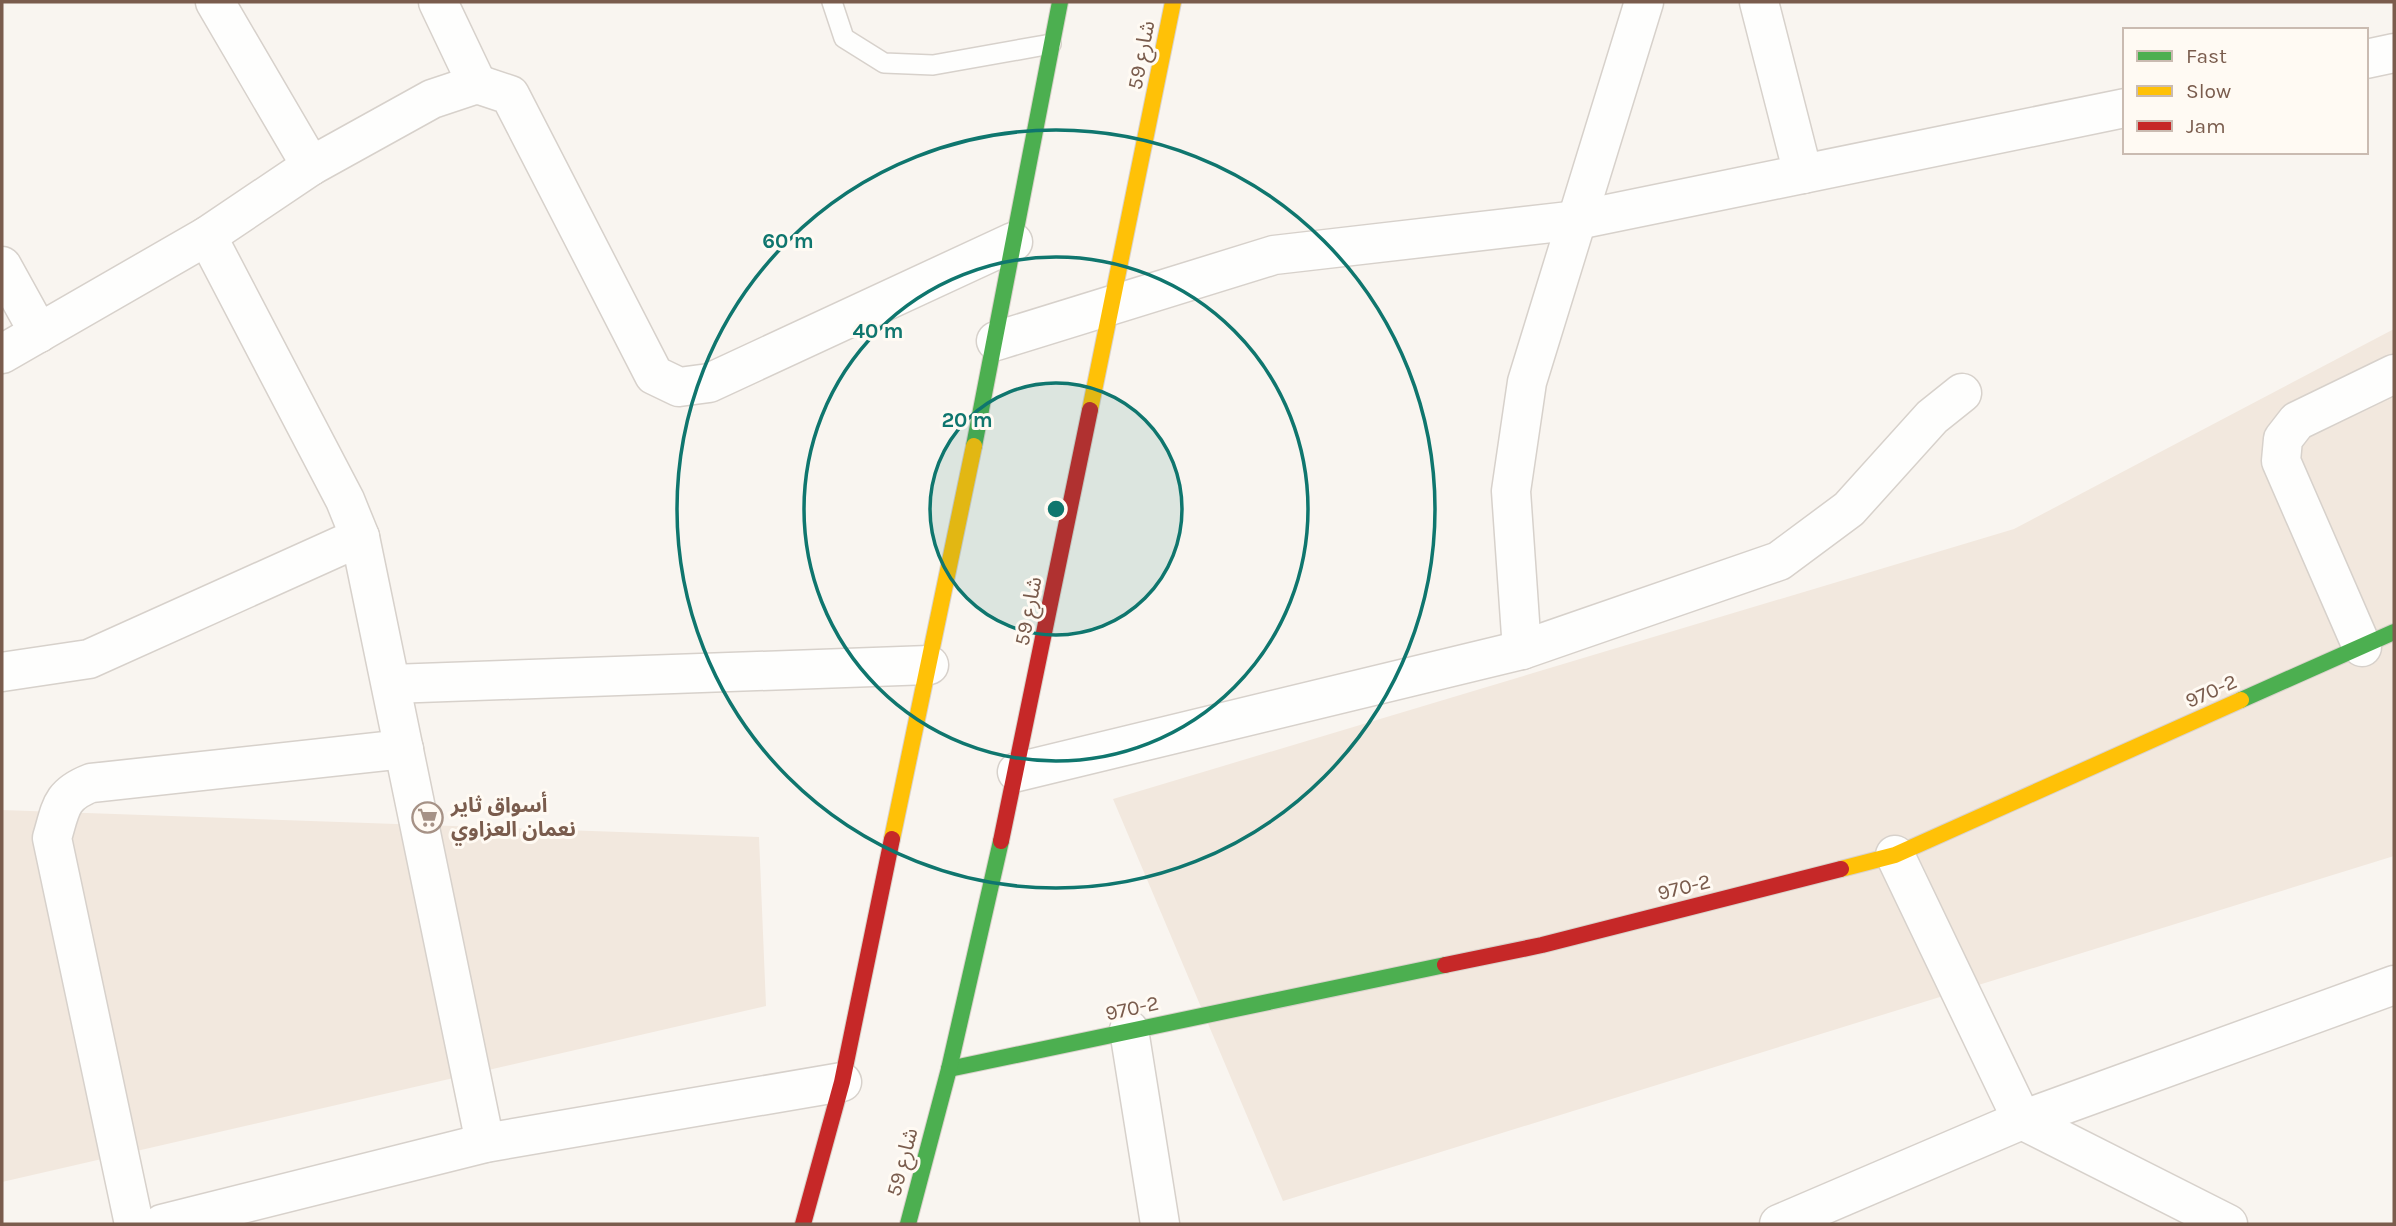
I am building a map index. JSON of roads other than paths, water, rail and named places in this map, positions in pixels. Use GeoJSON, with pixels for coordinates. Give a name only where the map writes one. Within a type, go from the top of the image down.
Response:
{"type":"FeatureCollection","features":[{"type":"Feature","properties":{"kind":"street"},"geometry":{"type":"LineString","coordinates":[[215,2],[311,166]]}},
{"type":"Feature","properties":{"kind":"street"},"geometry":{"type":"LineString","coordinates":[[438,2],[477,84]]}},
{"type":"Feature","properties":{"kind":"street"},"geometry":{"type":"LineString","coordinates":[[803,1224],[842,1082],[996,341],[1060,2]]}},
{"type":"Feature","properties":{"kind":"street","name":"شارع 59"},"geometry":{"type":"LineString","coordinates":[[908,1224],[949,1069],[1017,772],[1173,2]]}},
{"type":"Feature","properties":{"kind":"street"},"geometry":{"type":"LineString","coordinates":[[1522,650],[1511,491],[1527,382],[1644,2]]}},
{"type":"Feature","properties":{"kind":"street"},"geometry":{"type":"LineString","coordinates":[[1759,2],[1803,174]]}},
{"type":"Feature","properties":{"kind":"street"},"geometry":{"type":"LineString","coordinates":[[2368,59],[2394,53]]}},
{"type":"Feature","properties":{"kind":"street"},"geometry":{"type":"LineString","coordinates":[[2,354],[207,236],[311,166],[432,99],[477,84],[510,95],[654,375],[679,387],[709,383],[1013,242]]}},
{"type":"Feature","properties":{"kind":"street"},"geometry":{"type":"LineString","coordinates":[[996,341],[1274,255],[1578,220],[2123,108]]}},
{"type":"Feature","properties":{"kind":"street"},"geometry":{"type":"LineString","coordinates":[[207,236],[345,500],[360,537],[485,1143]]}},
{"type":"Feature","properties":{"kind":"street"},"geometry":{"type":"LineString","coordinates":[[2,266],[39,332]]}},
{"type":"Feature","properties":{"kind":"street"},"geometry":{"type":"LineString","coordinates":[[2378,640],[2281,461],[2283,439],[2297,421],[2394,374]]}},
{"type":"Feature","properties":{"kind":"street"},"geometry":{"type":"LineString","coordinates":[[1017,772],[1522,650],[1779,561],[1849,509],[1932,417],[1962,393]]}},
{"type":"Feature","properties":{"kind":"street"},"geometry":{"type":"LineString","coordinates":[[2,672],[89,659],[360,537]]}},
{"type":"Feature","properties":{"kind":"street","name":"970-2"},"geometry":{"type":"LineString","coordinates":[[949,1069],[1542,946],[1895,855],[2378,640]]}},
{"type":"Feature","properties":{"kind":"street"},"geometry":{"type":"LineString","coordinates":[[391,684],[929,665]]}},
{"type":"Feature","properties":{"kind":"street"},"geometry":{"type":"LineString","coordinates":[[134,1224],[52,838],[64,801],[75,789],[92,783],[404,749]]}},
{"type":"Feature","properties":{"kind":"street"},"geometry":{"type":"LineString","coordinates":[[1895,855],[2022,1120],[2228,1224]]}},
{"type":"Feature","properties":{"kind":"street"},"geometry":{"type":"LineString","coordinates":[[1779,1224],[2022,1120],[2394,985]]}},
{"type":"Feature","properties":{"kind":"street"},"geometry":{"type":"LineString","coordinates":[[1129,1030],[1160,1224]]}},
{"type":"Feature","properties":{"kind":"street"},"geometry":{"type":"LineString","coordinates":[[162,1224],[485,1143],[842,1082]]}},
{"type":"Feature","properties":{"kind":"lane"},"geometry":{"type":"LineString","coordinates":[[832,2],[844,38],[884,63],[933,65],[1052,44]]}},
{"type":"Feature","properties":{"kind":"place","name":"أسواق ثاير نعمان العزاوي"},"geometry":{"type":"Point","coordinates":[428,817]}}]}
